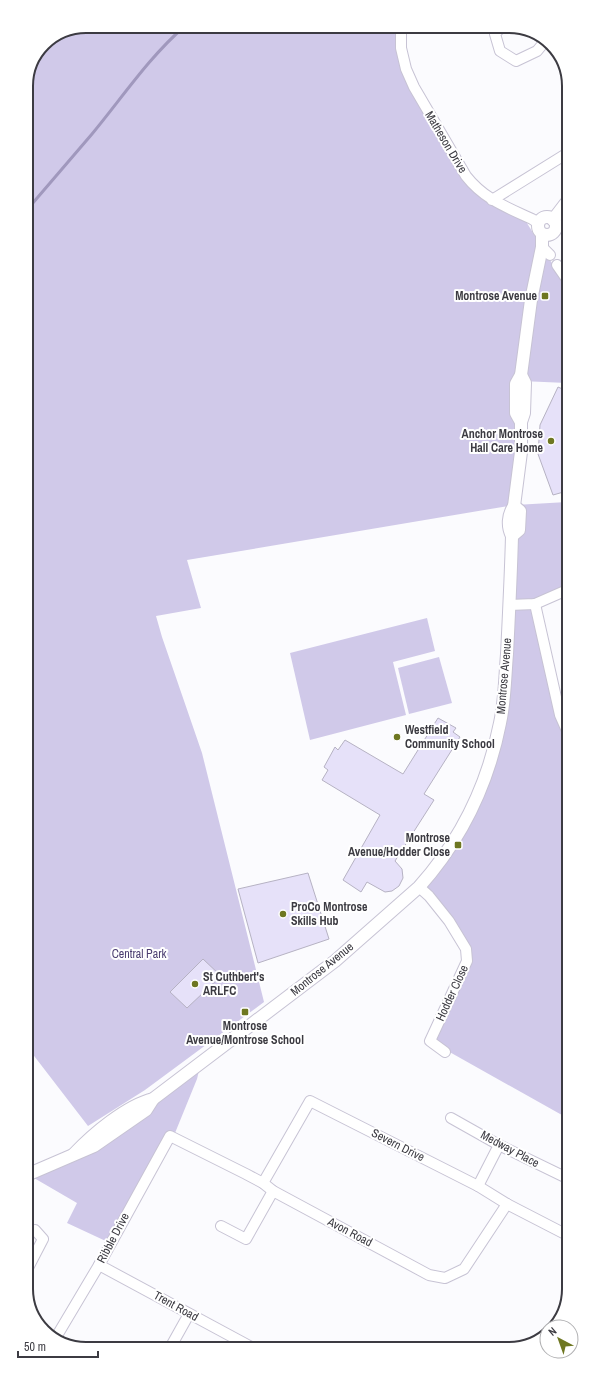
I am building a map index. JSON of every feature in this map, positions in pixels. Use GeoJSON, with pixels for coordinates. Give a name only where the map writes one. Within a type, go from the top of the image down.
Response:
{"type":"FeatureCollection","features":[{"type":"Feature","properties":{"kind":"street","name":"Matheson Drive"},"geometry":{"type":"LineString","coordinates":[[401,33],[403,58],[414,87],[466,176],[477,189],[492,200],[532,219],[543,240]]}},
{"type":"Feature","properties":{"kind":"street"},"geometry":{"type":"LineString","coordinates":[[496,33],[500,51],[516,61],[537,51],[542,45]]}},
{"type":"Feature","properties":{"kind":"street"},"geometry":{"type":"LineString","coordinates":[[492,200],[562,156]]}},
{"type":"Feature","properties":{"kind":"street"},"geometry":{"type":"LineString","coordinates":[[543,240],[542,218],[545,217],[553,220],[562,209]]}},
{"type":"Feature","properties":{"kind":"street","name":"Montrose Avenue"},"geometry":{"type":"LineString","coordinates":[[33,1171],[74,1154],[88,1139],[140,1102],[153,1099],[335,961],[419,887],[435,868],[467,819],[481,789],[492,757],[501,722],[505,684],[512,536],[519,530],[520,511],[514,506],[521,452],[521,422],[516,413],[516,384],[521,375],[531,300],[543,240]]}},
{"type":"Feature","properties":{"kind":"street"},"geometry":{"type":"LineString","coordinates":[[557,265],[562,272]]}},
{"type":"Feature","properties":{"kind":"street"},"geometry":{"type":"LineString","coordinates":[[509,605],[534,604],[562,592]]}},
{"type":"Feature","properties":{"kind":"street"},"geometry":{"type":"LineString","coordinates":[[534,604],[562,720]]}},
{"type":"Feature","properties":{"kind":"street","name":"Hodder Close"},"geometry":{"type":"LineString","coordinates":[[419,887],[429,896],[449,921],[466,949],[467,961],[430,1041],[445,1052]]}},
{"type":"Feature","properties":{"kind":"street","name":"Severn Drive"},"geometry":{"type":"LineString","coordinates":[[263,1183],[310,1101],[478,1186],[507,1204],[562,1232]]}},
{"type":"Feature","properties":{"kind":"street","name":"Medway Place"},"geometry":{"type":"LineString","coordinates":[[452,1118],[499,1145],[562,1176]]}},
{"type":"Feature","properties":{"kind":"street","name":"Avon Road"},"geometry":{"type":"LineString","coordinates":[[170,1136],[263,1183],[273,1191],[429,1275],[445,1278],[464,1269],[507,1204]]}},
{"type":"Feature","properties":{"kind":"street","name":"Ribble Drive"},"geometry":{"type":"LineString","coordinates":[[58,1334],[99,1265],[170,1136]]}},
{"type":"Feature","properties":{"kind":"street"},"geometry":{"type":"LineString","coordinates":[[478,1186],[499,1145]]}},
{"type":"Feature","properties":{"kind":"street"},"geometry":{"type":"LineString","coordinates":[[221,1226],[246,1239],[273,1191]]}},
{"type":"Feature","properties":{"kind":"street"},"geometry":{"type":"LineString","coordinates":[[33,1258],[43,1239],[35,1230]]}},
{"type":"Feature","properties":{"kind":"street","name":"Trent Road"},"geometry":{"type":"LineString","coordinates":[[99,1265],[242,1342]]}},
{"type":"Feature","properties":{"kind":"street"},"geometry":{"type":"LineString","coordinates":[[173,1342],[189,1314]]}},
{"type":"Feature","properties":{"kind":"green space","name":"Central Park"},"geometry":{"type":"Polygon","coordinates":[[[402,33],[406,69],[481,192],[525,220],[562,278],[562,383],[521,381],[515,505],[562,502],[562,592],[512,604],[535,604],[550,674],[562,704],[562,1115],[430,1041],[467,956],[419,887],[467,819],[501,722],[514,505],[187,560],[201,608],[156,616],[202,753],[264,1002],[145,1090],[88,1126],[33,1054],[33,82],[35,72],[48,48],[66,37],[76,34],[402,33]]]}},
{"type":"Feature","properties":{"kind":"green space"},"geometry":{"type":"Polygon","coordinates":[[[427,618],[435,651],[393,662],[406,715],[310,740],[290,653],[427,618]]]}},
{"type":"Feature","properties":{"kind":"green space"},"geometry":{"type":"Polygon","coordinates":[[[439,657],[452,703],[409,714],[398,668],[439,657]]]}},
{"type":"Feature","properties":{"kind":"green space"},"geometry":{"type":"Polygon","coordinates":[[[201,1062],[197,1079],[175,1133],[110,1243],[67,1223],[77,1203],[34,1178],[201,1062]]]}},
{"type":"Feature","properties":{"kind":"building","name":"Anchor Montrose Hall Care Home"},"geometry":{"type":"Polygon","coordinates":[[[558,387],[562,389],[562,492],[553,495],[538,454],[540,425],[558,387]]]}},
{"type":"Feature","properties":{"kind":"building"},"geometry":{"type":"Polygon","coordinates":[[[438,718],[456,728],[453,732],[460,737],[424,794],[434,800],[395,861],[402,869],[403,878],[399,886],[392,891],[385,892],[367,882],[361,892],[343,880],[380,815],[322,780],[328,770],[324,767],[335,747],[338,750],[345,740],[403,774],[438,718]]]}},
{"type":"Feature","properties":{"kind":"building","name":"ProCo Montrose Skills Hub"},"geometry":{"type":"Polygon","coordinates":[[[308,873],[329,939],[258,963],[238,889],[308,873]]]}},
{"type":"Feature","properties":{"kind":"building","name":"St Cuthbert's ARLFC"},"geometry":{"type":"Polygon","coordinates":[[[203,959],[221,976],[187,1008],[170,992],[203,959]]]}},
{"type":"Feature","properties":{"kind":"waterway"},"geometry":{"type":"LineString","coordinates":[[33,203],[92,134],[148,64],[177,33]]}},
{"type":"Feature","properties":{"kind":"place","name":"Montrose Avenue"},"geometry":{"type":"Point","coordinates":[545,296]}},
{"type":"Feature","properties":{"kind":"place","name":"Anchor Montrose Hall Care Home"},"geometry":{"type":"Point","coordinates":[551,441]}},
{"type":"Feature","properties":{"kind":"place","name":"Westfield Community School"},"geometry":{"type":"Point","coordinates":[397,737]}},
{"type":"Feature","properties":{"kind":"place","name":"Montrose Avenue/Hodder Close"},"geometry":{"type":"Point","coordinates":[458,845]}},
{"type":"Feature","properties":{"kind":"place","name":"ProCo Montrose Skills Hub"},"geometry":{"type":"Point","coordinates":[283,914]}},
{"type":"Feature","properties":{"kind":"place","name":"St Cuthbert's ARLFC"},"geometry":{"type":"Point","coordinates":[195,984]}},
{"type":"Feature","properties":{"kind":"place","name":"Montrose Avenue/Montrose School"},"geometry":{"type":"Point","coordinates":[245,1012]}}]}
